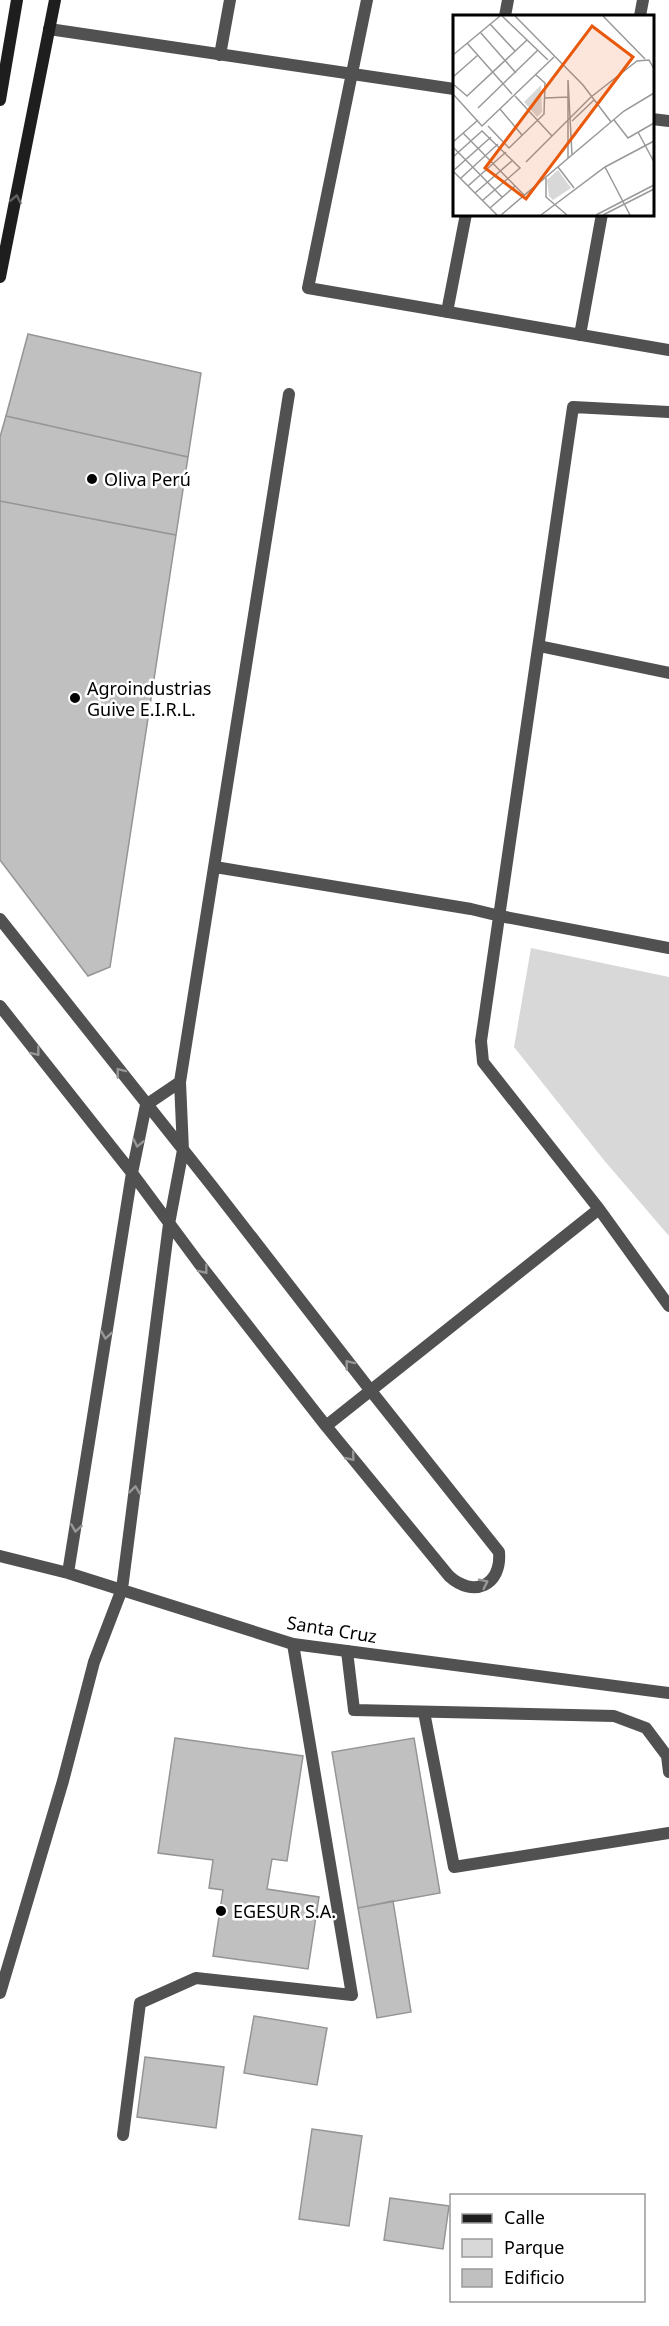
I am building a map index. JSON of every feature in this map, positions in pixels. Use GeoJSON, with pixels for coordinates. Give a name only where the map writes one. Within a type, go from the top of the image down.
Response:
{"type":"FeatureCollection","features":[{"type":"Feature","properties":{"kind":"main road"},"geometry":{"type":"LineString","coordinates":[[0,100],[17,0]]}},
{"type":"Feature","properties":{"kind":"main road"},"geometry":{"type":"LineString","coordinates":[[0,277],[55,0]]}},
{"type":"Feature","properties":{"kind":"street"},"geometry":{"type":"LineString","coordinates":[[220,55],[230,0]]}},
{"type":"Feature","properties":{"kind":"street"},"geometry":{"type":"LineString","coordinates":[[367,0],[308,288],[669,350]]}},
{"type":"Feature","properties":{"kind":"street"},"geometry":{"type":"LineString","coordinates":[[505,15],[508,0]]}},
{"type":"Feature","properties":{"kind":"street"},"geometry":{"type":"LineString","coordinates":[[640,15],[643,0]]}},
{"type":"Feature","properties":{"kind":"street"},"geometry":{"type":"LineString","coordinates":[[49,29],[453,89]]}},
{"type":"Feature","properties":{"kind":"street"},"geometry":{"type":"LineString","coordinates":[[654,119],[669,121]]}},
{"type":"Feature","properties":{"kind":"street"},"geometry":{"type":"LineString","coordinates":[[447,312],[466,216]]}},
{"type":"Feature","properties":{"kind":"street"},"geometry":{"type":"LineString","coordinates":[[580,335],[602,216]]}},
{"type":"Feature","properties":{"kind":"street"},"geometry":{"type":"LineString","coordinates":[[0,1993],[63,1781],[94,1662],[122,1589],[169,1224],[183,1150],[180,1082],[289,394]]}},
{"type":"Feature","properties":{"kind":"street"},"geometry":{"type":"LineString","coordinates":[[669,411],[573,407],[481,1041],[483,1062],[599,1209],[669,1306]]}},
{"type":"Feature","properties":{"kind":"street"},"geometry":{"type":"LineString","coordinates":[[539,646],[669,673]]}},
{"type":"Feature","properties":{"kind":"street"},"geometry":{"type":"LineString","coordinates":[[215,867],[471,909],[669,948]]}},
{"type":"Feature","properties":{"kind":"street"},"geometry":{"type":"LineString","coordinates":[[0,919],[499,1552],[500,1563],[491,1581],[480,1587],[469,1588],[458,1584],[449,1576],[326,1426],[132,1173],[0,1006]]}},
{"type":"Feature","properties":{"kind":"street"},"geometry":{"type":"LineString","coordinates":[[68,1573],[132,1173],[146,1105],[180,1082]]}},
{"type":"Feature","properties":{"kind":"street"},"geometry":{"type":"LineString","coordinates":[[326,1426],[599,1209]]}},
{"type":"Feature","properties":{"kind":"street","name":"Santa Cruz"},"geometry":{"type":"LineString","coordinates":[[0,1556],[122,1589],[292,1644],[669,1693]]}},
{"type":"Feature","properties":{"kind":"street"},"geometry":{"type":"LineString","coordinates":[[123,2135],[140,2003],[196,1978],[352,1995],[292,1644]]}},
{"type":"Feature","properties":{"kind":"street"},"geometry":{"type":"LineString","coordinates":[[347,1651],[354,1710],[614,1716],[646,1728],[667,1756],[669,1772]]}},
{"type":"Feature","properties":{"kind":"street"},"geometry":{"type":"LineString","coordinates":[[424,1712],[454,1867],[669,1833]]}},
{"type":"Feature","properties":{"kind":"green space"},"geometry":{"type":"Polygon","coordinates":[[[531,948],[669,977],[669,1236],[603,1159],[514,1047],[531,948]]]}},
{"type":"Feature","properties":{"kind":"building"},"geometry":{"type":"Polygon","coordinates":[[[28,334],[201,373],[188,457],[6,416],[28,334]]]}},
{"type":"Feature","properties":{"kind":"building","name":"Oliva Perú"},"geometry":{"type":"Polygon","coordinates":[[[6,416],[188,457],[176,535],[0,501],[0,437],[6,416]]]}},
{"type":"Feature","properties":{"kind":"building","name":"Agroindustrias Guive E.I.R.L."},"geometry":{"type":"Polygon","coordinates":[[[0,501],[176,535],[110,967],[88,976],[0,860],[0,501]]]}},
{"type":"Feature","properties":{"kind":"building"},"geometry":{"type":"Polygon","coordinates":[[[175,1738],[303,1756],[287,1861],[272,1859],[267,1889],[319,1897],[308,1969],[213,1956],[223,1890],[209,1888],[213,1860],[158,1853],[175,1738]]]}},
{"type":"Feature","properties":{"kind":"building"},"geometry":{"type":"Polygon","coordinates":[[[414,1738],[440,1893],[358,1908],[332,1752],[414,1738]]]}},
{"type":"Feature","properties":{"kind":"building"},"geometry":{"type":"Polygon","coordinates":[[[393,1901],[411,2012],[377,2018],[358,1908],[393,1901]]]}},
{"type":"Feature","properties":{"kind":"building"},"geometry":{"type":"Polygon","coordinates":[[[254,2016],[327,2028],[317,2085],[244,2073],[254,2016]]]}},
{"type":"Feature","properties":{"kind":"building"},"geometry":{"type":"Polygon","coordinates":[[[145,2057],[224,2067],[216,2128],[137,2117],[145,2057]]]}},
{"type":"Feature","properties":{"kind":"building"},"geometry":{"type":"Polygon","coordinates":[[[312,2129],[362,2136],[349,2226],[299,2219],[312,2129]]]}},
{"type":"Feature","properties":{"kind":"building"},"geometry":{"type":"Polygon","coordinates":[[[390,2198],[449,2206],[443,2249],[384,2240],[390,2198]]]}},
{"type":"Feature","properties":{"kind":"place","name":"Oliva Perú"},"geometry":{"type":"Point","coordinates":[92,479]}},
{"type":"Feature","properties":{"kind":"place","name":"Agroindustrias Guive E.I.R.L."},"geometry":{"type":"Point","coordinates":[75,698]}},
{"type":"Feature","properties":{"kind":"place","name":"EGESUR S.A."},"geometry":{"type":"Point","coordinates":[221,1911]}}]}
